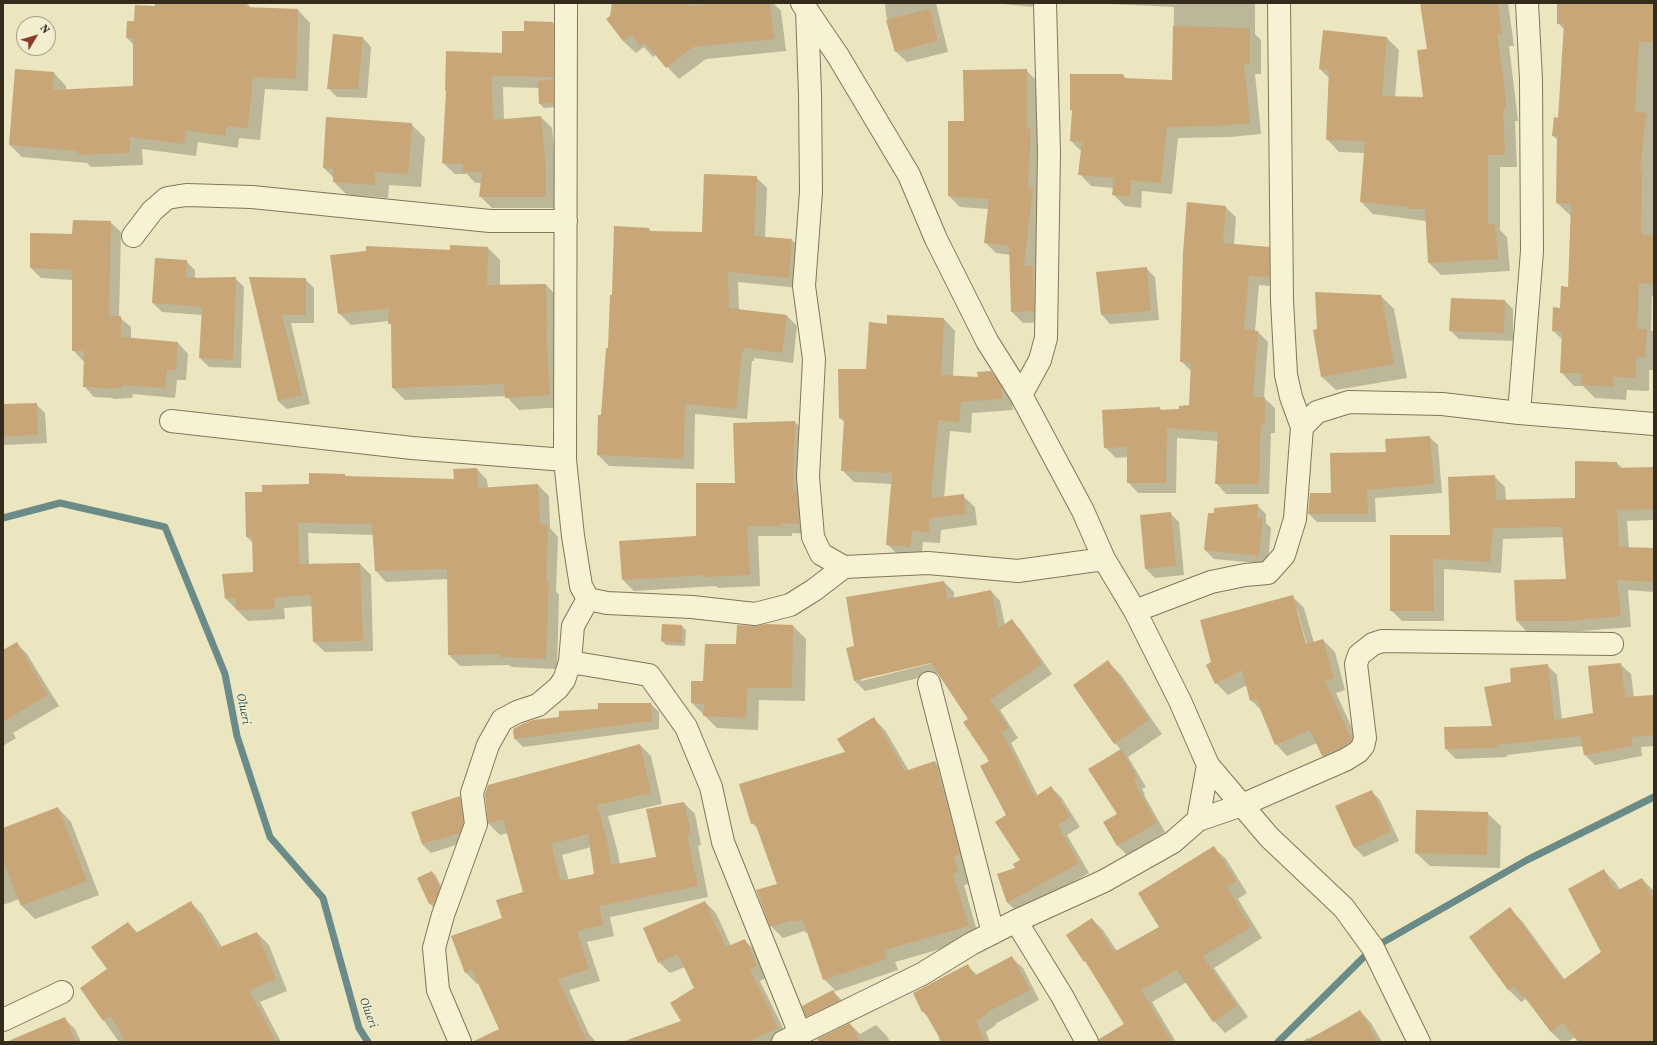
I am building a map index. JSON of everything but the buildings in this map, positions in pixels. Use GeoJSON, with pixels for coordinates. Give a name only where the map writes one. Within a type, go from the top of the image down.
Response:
{"type":"FeatureCollection","features":[{"type":"Feature","properties":{"kind":"street"},"geometry":{"type":"LineString","coordinates":[[566,3],[565,460],[573,536],[581,586],[588,599],[607,603],[692,607],[755,614],[790,605],[814,590],[844,567]]}},
{"type":"Feature","properties":{"kind":"street"},"geometry":{"type":"LineString","coordinates":[[1021,395],[1040,360],[1046,338],[1049,153],[1045,3]]}},
{"type":"Feature","properties":{"kind":"street"},"geometry":{"type":"LineString","coordinates":[[1136,611],[1211,582],[1245,575],[1268,573],[1284,555],[1295,519],[1302,427],[1291,397],[1286,375],[1282,300],[1279,3]]}},
{"type":"Feature","properties":{"kind":"street"},"geometry":{"type":"LineString","coordinates":[[1519,413],[1532,252],[1530,80],[1527,3]]}},
{"type":"Feature","properties":{"kind":"street"},"geometry":{"type":"LineString","coordinates":[[805,5],[838,56],[909,176],[936,239],[987,341],[1021,395],[1083,511],[1104,559],[1136,611],[1180,701],[1208,765],[1269,837],[1344,908],[1373,948],[1419,1042]]}},
{"type":"Feature","properties":{"kind":"street"},"geometry":{"type":"LineString","coordinates":[[805,5],[810,94],[811,192],[804,286],[814,359],[808,477],[813,537],[821,554],[844,567],[928,563],[1018,571],[1104,559]]}},
{"type":"Feature","properties":{"kind":"street"},"geometry":{"type":"LineString","coordinates":[[133,236],[152,211],[167,198],[186,195],[252,197],[490,221],[566,221]]}},
{"type":"Feature","properties":{"kind":"street"},"geometry":{"type":"LineString","coordinates":[[1302,427],[1317,412],[1349,402],[1442,404],[1519,413],[1654,424]]}},
{"type":"Feature","properties":{"kind":"street"},"geometry":{"type":"LineString","coordinates":[[171,421],[412,448],[565,460]]}},
{"type":"Feature","properties":{"kind":"street"},"geometry":{"type":"LineString","coordinates":[[460,1042],[438,990],[434,948],[443,915],[476,824],[472,793],[488,745],[502,720],[517,712],[538,705],[558,688],[564,680],[570,662],[572,626],[588,599]]}},
{"type":"Feature","properties":{"kind":"street"},"geometry":{"type":"LineString","coordinates":[[570,662],[648,675],[686,727],[711,787],[723,842],[792,1038],[922,974],[971,944],[1016,921],[1104,881],[1173,842],[1198,820],[1242,805],[1345,760],[1358,752],[1363,746],[1365,738],[1364,719],[1356,664],[1360,655],[1373,644],[1382,641],[1612,644]]}},
{"type":"Feature","properties":{"kind":"street"},"geometry":{"type":"LineString","coordinates":[[930,683],[993,933]]}},
{"type":"Feature","properties":{"kind":"street"},"geometry":{"type":"LineString","coordinates":[[1198,820],[1208,765]]}},
{"type":"Feature","properties":{"kind":"street"},"geometry":{"type":"LineString","coordinates":[[1016,921],[1062,996],[1087,1042]]}},
{"type":"Feature","properties":{"kind":"street"},"geometry":{"type":"LineString","coordinates":[[3,1020],[62,992]]}},
{"type":"Feature","properties":{"kind":"waterway","name":"Olueri"},"geometry":{"type":"LineString","coordinates":[[3,518],[60,503],[165,527],[225,674],[237,736],[270,837],[323,898],[359,1028],[368,1042]]}},
{"type":"Feature","properties":{"kind":"waterway"},"geometry":{"type":"LineString","coordinates":[[1278,1042],[1373,948],[1527,860],[1654,797]]}}]}
